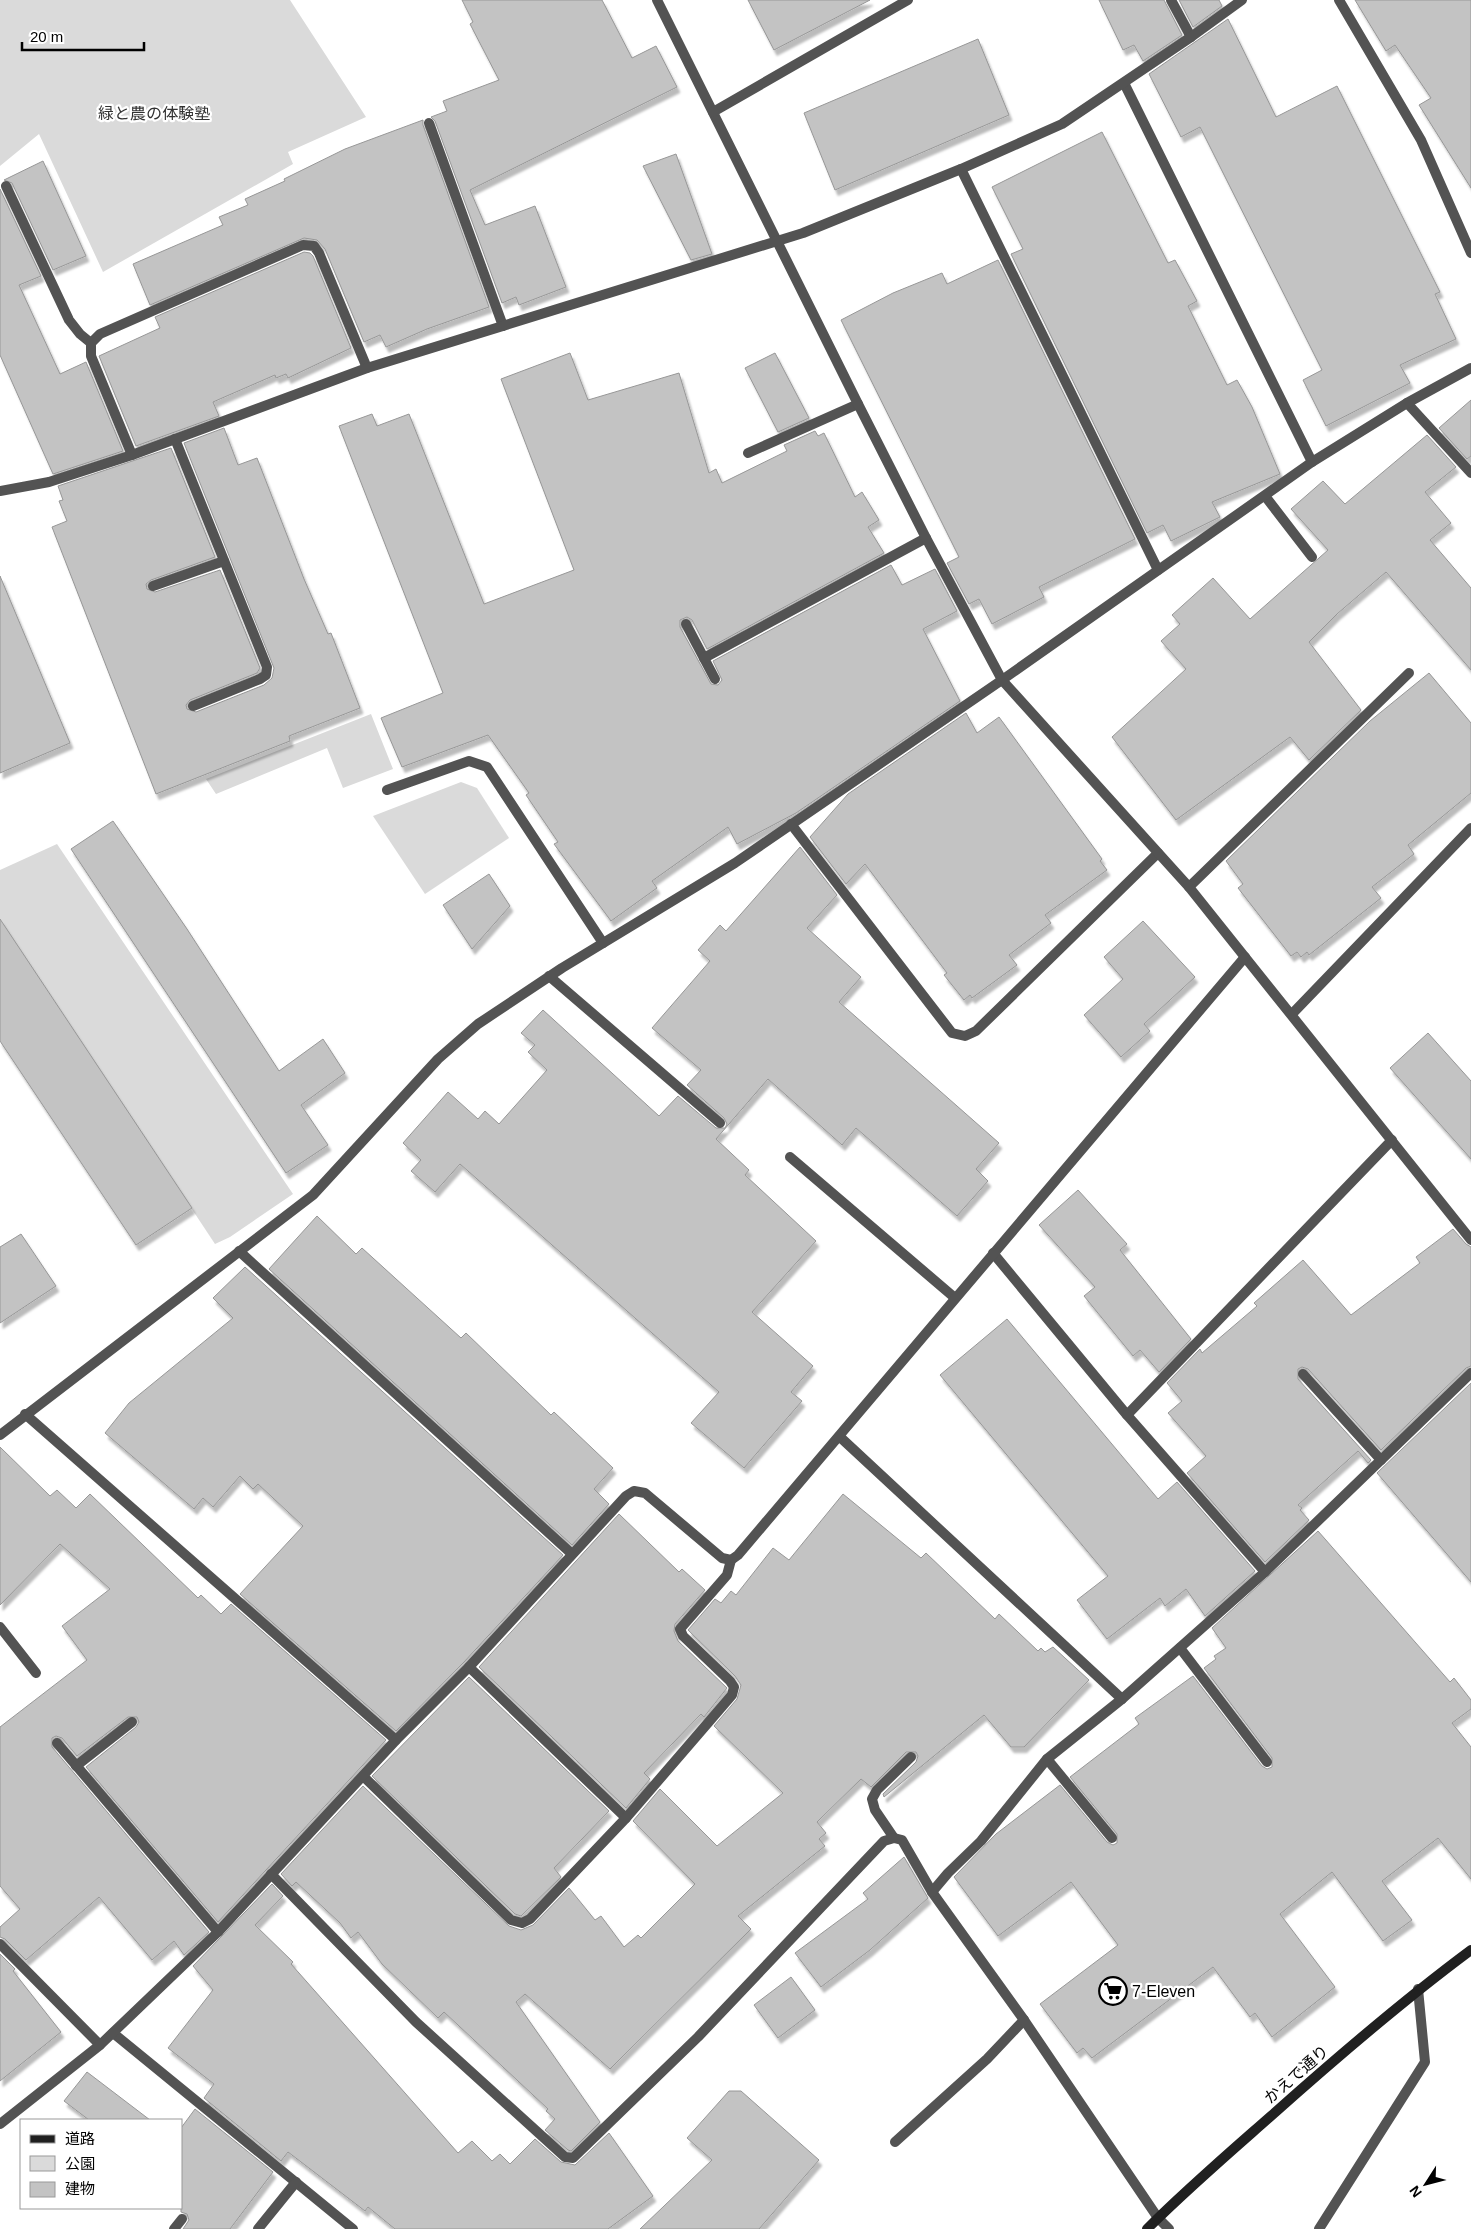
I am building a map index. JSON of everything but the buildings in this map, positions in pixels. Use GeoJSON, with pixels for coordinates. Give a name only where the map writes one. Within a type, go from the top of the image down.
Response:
{"type":"FeatureCollection","features":[{"type":"Feature","properties":{"kind":"street"},"geometry":{"type":"LineString","coordinates":[[657,0],[858,404],[926,538],[1002,680],[1188,887],[1292,1014],[1471,1240]]}},
{"type":"Feature","properties":{"kind":"street"},"geometry":{"type":"LineString","coordinates":[[713,112],[908,0]]}},
{"type":"Feature","properties":{"kind":"street"},"geometry":{"type":"LineString","coordinates":[[1171,0],[1191,37]]}},
{"type":"Feature","properties":{"kind":"street"},"geometry":{"type":"LineString","coordinates":[[0,491],[49,482],[132,455],[367,368],[776,242],[961,170],[1062,124],[1191,37],[1242,0]]}},
{"type":"Feature","properties":{"kind":"street"},"geometry":{"type":"LineString","coordinates":[[1339,0],[1421,140],[1471,254]]}},
{"type":"Feature","properties":{"kind":"street"},"geometry":{"type":"LineString","coordinates":[[1124,83],[1312,462]]}},
{"type":"Feature","properties":{"kind":"street"},"geometry":{"type":"LineString","coordinates":[[429,123],[503,326]]}},
{"type":"Feature","properties":{"kind":"street"},"geometry":{"type":"LineString","coordinates":[[961,170],[1158,570]]}},
{"type":"Feature","properties":{"kind":"street"},"geometry":{"type":"LineString","coordinates":[[6,186],[69,320],[80,334],[91,343]]}},
{"type":"Feature","properties":{"kind":"street"},"geometry":{"type":"LineString","coordinates":[[132,455],[91,356],[91,343],[100,334],[303,245],[314,246],[319,253],[367,368]]}},
{"type":"Feature","properties":{"kind":"street"},"geometry":{"type":"LineString","coordinates":[[0,1435],[313,1195],[438,1059],[478,1024],[549,976],[735,863],[1002,680],[1312,462],[1407,403],[1471,368]]}},
{"type":"Feature","properties":{"kind":"street"},"geometry":{"type":"LineString","coordinates":[[1407,403],[1471,473]]}},
{"type":"Feature","properties":{"kind":"street"},"geometry":{"type":"LineString","coordinates":[[748,453],[858,404]]}},
{"type":"Feature","properties":{"kind":"street"},"geometry":{"type":"LineString","coordinates":[[175,439],[267,667],[266,675],[193,706]]}},
{"type":"Feature","properties":{"kind":"street"},"geometry":{"type":"LineString","coordinates":[[1265,496],[1312,558]]}},
{"type":"Feature","properties":{"kind":"street"},"geometry":{"type":"LineString","coordinates":[[704,658],[926,538]]}},
{"type":"Feature","properties":{"kind":"street"},"geometry":{"type":"LineString","coordinates":[[153,586],[224,561]]}},
{"type":"Feature","properties":{"kind":"street"},"geometry":{"type":"LineString","coordinates":[[686,624],[715,679]]}},
{"type":"Feature","properties":{"kind":"street"},"geometry":{"type":"LineString","coordinates":[[1188,887],[1409,673]]}},
{"type":"Feature","properties":{"kind":"street"},"geometry":{"type":"LineString","coordinates":[[386,790],[469,761],[488,767],[603,943]]}},
{"type":"Feature","properties":{"kind":"street"},"geometry":{"type":"LineString","coordinates":[[791,824],[952,1033],[965,1036],[976,1031],[1158,853]]}},
{"type":"Feature","properties":{"kind":"street"},"geometry":{"type":"LineString","coordinates":[[1292,1014],[1471,828]]}},
{"type":"Feature","properties":{"kind":"street"},"geometry":{"type":"LineString","coordinates":[[364,1777],[511,1920],[522,1923],[530,1919],[626,1818],[732,1695],[734,1687],[730,1681],[683,1636],[680,1629],[727,1575],[731,1560],[738,1555],[840,1437],[955,1298],[1245,957]]}},
{"type":"Feature","properties":{"kind":"street"},"geometry":{"type":"LineString","coordinates":[[549,976],[720,1123]]}},
{"type":"Feature","properties":{"kind":"street"},"geometry":{"type":"LineString","coordinates":[[1128,1415],[1392,1140]]}},
{"type":"Feature","properties":{"kind":"street"},"geometry":{"type":"LineString","coordinates":[[790,1157],[955,1298]]}},
{"type":"Feature","properties":{"kind":"street"},"geometry":{"type":"LineString","coordinates":[[239,1251],[572,1554]]}},
{"type":"Feature","properties":{"kind":"street"},"geometry":{"type":"LineString","coordinates":[[993,1253],[1128,1415],[1265,1572]]}},
{"type":"Feature","properties":{"kind":"street"},"geometry":{"type":"LineString","coordinates":[[932,1892],[948,1873],[981,1841],[1047,1759],[1122,1699],[1265,1572],[1471,1373]]}},
{"type":"Feature","properties":{"kind":"street"},"geometry":{"type":"LineString","coordinates":[[1303,1374],[1381,1460]]}},
{"type":"Feature","properties":{"kind":"street"},"geometry":{"type":"LineString","coordinates":[[25,1414],[396,1740]]}},
{"type":"Feature","properties":{"kind":"street"},"geometry":{"type":"LineString","coordinates":[[840,1437],[1122,1699]]}},
{"type":"Feature","properties":{"kind":"street"},"geometry":{"type":"LineString","coordinates":[[0,2124],[100,2045],[218,1932],[364,1777],[396,1740],[469,1667],[626,1496],[634,1491],[645,1493],[722,1558],[731,1560]]}},
{"type":"Feature","properties":{"kind":"street"},"geometry":{"type":"LineString","coordinates":[[0,1627],[36,1673]]}},
{"type":"Feature","properties":{"kind":"street"},"geometry":{"type":"LineString","coordinates":[[1180,1648],[1267,1762]]}},
{"type":"Feature","properties":{"kind":"street"},"geometry":{"type":"LineString","coordinates":[[469,1667],[626,1818]]}},
{"type":"Feature","properties":{"kind":"street"},"geometry":{"type":"LineString","coordinates":[[76,1766],[132,1722]]}},
{"type":"Feature","properties":{"kind":"street"},"geometry":{"type":"LineString","coordinates":[[57,1744],[218,1932]]}},
{"type":"Feature","properties":{"kind":"street"},"geometry":{"type":"LineString","coordinates":[[894,1838],[875,1810],[872,1799],[878,1790],[912,1757]]}},
{"type":"Feature","properties":{"kind":"street"},"geometry":{"type":"LineString","coordinates":[[1047,1759],[1112,1838]]}},
{"type":"Feature","properties":{"kind":"street"},"geometry":{"type":"LineString","coordinates":[[271,1874],[416,2022],[565,2157],[573,2158],[698,2037],[884,1841],[894,1838],[902,1840],[932,1892],[1024,2020],[1158,2218],[1169,2229]]}},
{"type":"Feature","properties":{"kind":"street"},"geometry":{"type":"LineString","coordinates":[[0,1944],[100,2045]]}},
{"type":"Feature","properties":{"kind":"street","name":"かえで通り"},"geometry":{"type":"LineString","coordinates":[[1147,2229],[1322,2070],[1418,1989],[1471,1950]]}},
{"type":"Feature","properties":{"kind":"street"},"geometry":{"type":"LineString","coordinates":[[1319,2229],[1425,2062],[1418,1989]]}},
{"type":"Feature","properties":{"kind":"street"},"geometry":{"type":"LineString","coordinates":[[895,2142],[987,2059],[1024,2020]]}},
{"type":"Feature","properties":{"kind":"street"},"geometry":{"type":"LineString","coordinates":[[113,2033],[353,2229]]}},
{"type":"Feature","properties":{"kind":"street"},"geometry":{"type":"LineString","coordinates":[[258,2229],[296,2182]]}},
{"type":"Feature","properties":{"kind":"street"},"geometry":{"type":"LineString","coordinates":[[174,2229],[182,2219]]}},
{"type":"Feature","properties":{"kind":"green space","name":"緑と農の体験塾"},"geometry":{"type":"Polygon","coordinates":[[[0,0],[290,0],[366,117],[288,152],[293,164],[103,272],[39,134],[0,166],[0,0]]]}},
{"type":"Feature","properties":{"kind":"green space"},"geometry":{"type":"Polygon","coordinates":[[[371,714],[393,769],[343,788],[327,748],[216,794],[206,779],[371,714]]]}},
{"type":"Feature","properties":{"kind":"green space"},"geometry":{"type":"Polygon","coordinates":[[[461,782],[477,788],[509,838],[425,894],[373,816],[461,782]]]}},
{"type":"Feature","properties":{"kind":"green space"},"geometry":{"type":"Polygon","coordinates":[[[57,844],[293,1194],[230,1237],[215,1244],[0,919],[0,870],[57,844]]]}},
{"type":"Feature","properties":{"kind":"place","name":"7-Eleven"},"geometry":{"type":"Point","coordinates":[1113,1991]}}]}
